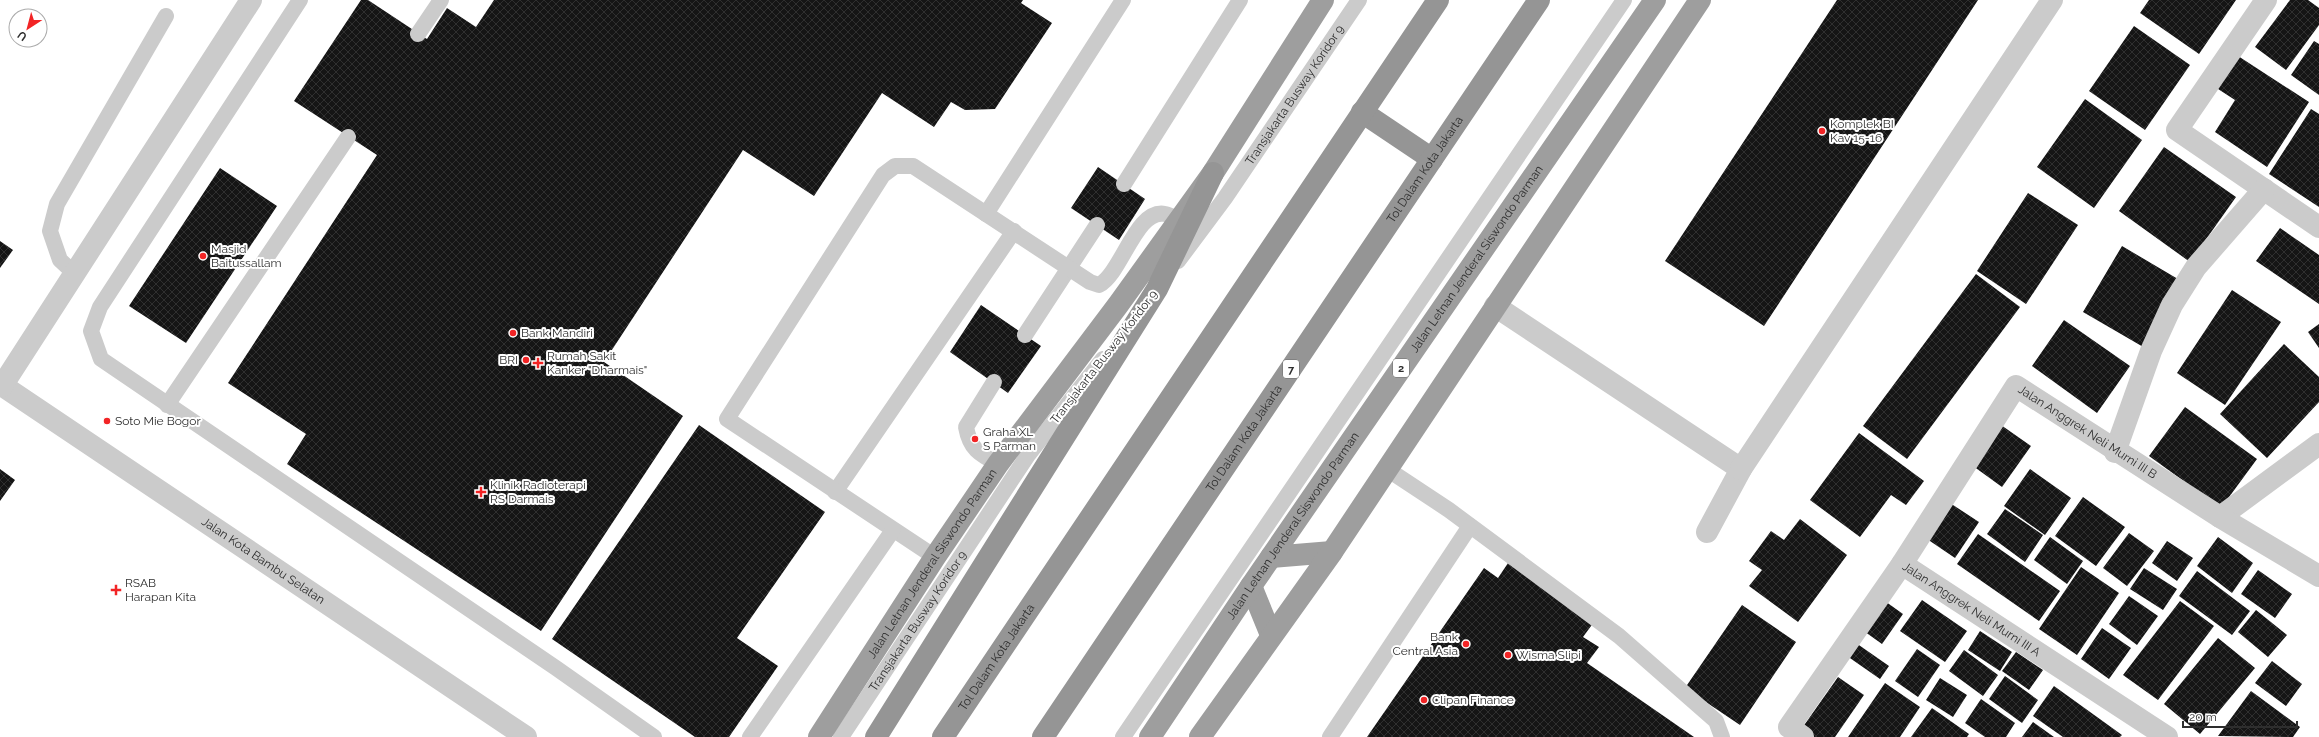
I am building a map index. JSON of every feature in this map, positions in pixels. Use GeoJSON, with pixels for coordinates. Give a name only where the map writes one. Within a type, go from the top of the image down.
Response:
{"type":"FeatureCollection","features":[{"type":"Feature","properties":{"kind":"highway","name":"Jalan Letnan Jenderal Siswondo Parman"},"geometry":{"type":"LineString","coordinates":[[819,737],[935,557],[998,464],[1180,220],[1213,173],[1323,0]]}},
{"type":"Feature","properties":{"kind":"highway","name":"Tol Dalam Kota Jakarta"},"geometry":{"type":"LineString","coordinates":[[943,737],[1438,0]]}},
{"type":"Feature","properties":{"kind":"highway","name":"Tol Dalam Kota Jakarta"},"geometry":{"type":"LineString","coordinates":[[1043,737],[1539,0]]}},
{"type":"Feature","properties":{"kind":"highway","name":"Jalan Letnan Jenderal Siswondo Parman"},"geometry":{"type":"LineString","coordinates":[[1150,737],[1250,586],[1655,0]]}},
{"type":"Feature","properties":{"kind":"highway"},"geometry":{"type":"LineString","coordinates":[[1200,737],[1271,635],[1332,552],[1700,0]]}},
{"type":"Feature","properties":{"kind":"highway"},"geometry":{"type":"LineString","coordinates":[[1362,112],[1432,159]]}},
{"type":"Feature","properties":{"kind":"highway"},"geometry":{"type":"LineString","coordinates":[[876,737],[1157,289],[1213,173]]}},
{"type":"Feature","properties":{"kind":"highway"},"geometry":{"type":"LineString","coordinates":[[1271,557],[1332,552]]}},
{"type":"Feature","properties":{"kind":"highway"},"geometry":{"type":"LineString","coordinates":[[1250,586],[1271,635]]}},
{"type":"Feature","properties":{"kind":"street"},"geometry":{"type":"LineString","coordinates":[[1,385],[251,0]]}},
{"type":"Feature","properties":{"kind":"street"},"geometry":{"type":"LineString","coordinates":[[1708,532],[1741,469],[2052,0]]}},
{"type":"Feature","properties":{"kind":"street"},"geometry":{"type":"LineString","coordinates":[[2266,0],[2177,130],[2319,227]]}},
{"type":"Feature","properties":{"kind":"street"},"geometry":{"type":"LineString","coordinates":[[2115,452],[2151,351],[2172,305],[2196,266],[2264,189]]}},
{"type":"Feature","properties":{"kind":"street"},"geometry":{"type":"LineString","coordinates":[[1495,306],[1741,469]]}},
{"type":"Feature","properties":{"kind":"street","name":"Jalan Kota Bambu Selatan"},"geometry":{"type":"LineString","coordinates":[[1,385],[526,737]]}},
{"type":"Feature","properties":{"kind":"street","name":"Jalan Anggrek Neli Murni III B"},"geometry":{"type":"LineString","coordinates":[[1902,564],[2016,386],[2115,452],[2319,576]]}},
{"type":"Feature","properties":{"kind":"street"},"geometry":{"type":"LineString","coordinates":[[2220,517],[2319,444]]}},
{"type":"Feature","properties":{"kind":"street","name":"Jalan Anggrek Neli Murni III A"},"geometry":{"type":"LineString","coordinates":[[1796,732],[1902,564],[2167,737]]}},
{"type":"Feature","properties":{"kind":"lane"},"geometry":{"type":"LineString","coordinates":[[300,0],[100,307],[91,332],[102,360],[550,664],[654,737]]}},
{"type":"Feature","properties":{"kind":"lane"},"geometry":{"type":"LineString","coordinates":[[418,34],[441,0]]}},
{"type":"Feature","properties":{"kind":"lane"},"geometry":{"type":"LineString","coordinates":[[986,214],[1122,0]]}},
{"type":"Feature","properties":{"kind":"lane"},"geometry":{"type":"LineString","coordinates":[[1124,184],[1240,0]]}},
{"type":"Feature","properties":{"kind":"lane","name":"Transjakarta Busway Koridor 9"},"geometry":{"type":"LineString","coordinates":[[841,737],[1028,455],[1157,289],[1225,198],[1359,0]]}},
{"type":"Feature","properties":{"kind":"lane"},"geometry":{"type":"LineString","coordinates":[[1123,737],[1624,0]]}},
{"type":"Feature","properties":{"kind":"lane"},"geometry":{"type":"LineString","coordinates":[[74,273],[60,260],[50,231],[57,204],[166,16]]}},
{"type":"Feature","properties":{"kind":"lane"},"geometry":{"type":"LineString","coordinates":[[167,405],[348,136]]}},
{"type":"Feature","properties":{"kind":"lane"},"geometry":{"type":"LineString","coordinates":[[935,557],[727,419],[883,175],[895,166],[913,166],[1070,269],[1099,285],[1120,260],[1146,220],[1154,215],[1165,214],[1180,220]]}},
{"type":"Feature","properties":{"kind":"lane"},"geometry":{"type":"LineString","coordinates":[[1025,336],[1070,269],[1097,225]]}},
{"type":"Feature","properties":{"kind":"lane"},"geometry":{"type":"LineString","coordinates":[[835,492],[1014,231]]}},
{"type":"Feature","properties":{"kind":"lane"},"geometry":{"type":"LineString","coordinates":[[994,382],[966,427],[968,442],[982,456],[998,464]]}},
{"type":"Feature","properties":{"kind":"lane"},"geometry":{"type":"LineString","coordinates":[[1387,469],[1470,526],[1619,636],[1716,721],[1722,737]]}},
{"type":"Feature","properties":{"kind":"lane"},"geometry":{"type":"LineString","coordinates":[[1330,737],[1470,526]]}},
{"type":"Feature","properties":{"kind":"lane"},"geometry":{"type":"LineString","coordinates":[[750,737],[893,530]]}},
{"type":"Feature","properties":{"kind":"building"},"geometry":{"type":"Polygon","coordinates":[[[361,0],[368,0],[427,39],[447,8],[476,27],[494,0],[1023,0],[1021,3],[1052,23],[995,109],[965,110],[951,102],[934,127],[882,93],[814,196],[743,150],[604,362],[683,416],[541,631],[287,464],[306,434],[228,383],[377,155],[294,101],[361,0]]]}},
{"type":"Feature","properties":{"kind":"building","name":"Komplek BI Kav 15-16"},"geometry":{"type":"Polygon","coordinates":[[[1837,0],[1978,0],[1764,326],[1665,261],[1837,0]]]}},
{"type":"Feature","properties":{"kind":"building"},"geometry":{"type":"Polygon","coordinates":[[[2149,0],[2236,0],[2199,54],[2140,13],[2149,0]]]}},
{"type":"Feature","properties":{"kind":"building"},"geometry":{"type":"Polygon","coordinates":[[[2290,0],[2308,0],[2319,8],[2319,25],[2286,70],[2255,47],[2290,0]]]}},
{"type":"Feature","properties":{"kind":"building"},"geometry":{"type":"Polygon","coordinates":[[[2134,26],[2190,65],[2145,130],[2089,91],[2134,26]]]}},
{"type":"Feature","properties":{"kind":"building"},"geometry":{"type":"Polygon","coordinates":[[[2314,41],[2319,44],[2319,95],[2291,75],[2314,41]]]}},
{"type":"Feature","properties":{"kind":"building"},"geometry":{"type":"Polygon","coordinates":[[[2235,54],[2309,102],[2267,167],[2215,132],[2235,100],[2215,87],[2235,54]]]}},
{"type":"Feature","properties":{"kind":"building"},"geometry":{"type":"Polygon","coordinates":[[[2085,99],[2142,140],[2094,208],[2037,167],[2085,99]]]}},
{"type":"Feature","properties":{"kind":"building"},"geometry":{"type":"Polygon","coordinates":[[[2311,109],[2319,114],[2319,207],[2269,174],[2311,109]]]}},
{"type":"Feature","properties":{"kind":"building"},"geometry":{"type":"Polygon","coordinates":[[[2164,147],[2236,197],[2190,262],[2119,211],[2164,147]]]}},
{"type":"Feature","properties":{"kind":"building"},"geometry":{"type":"Polygon","coordinates":[[[1098,167],[1145,199],[1119,240],[1071,208],[1098,167]]]}},
{"type":"Feature","properties":{"kind":"building","name":"Masjid Baitussallam"},"geometry":{"type":"Polygon","coordinates":[[[220,168],[277,206],[186,343],[129,306],[220,168]]]}},
{"type":"Feature","properties":{"kind":"building"},"geometry":{"type":"Polygon","coordinates":[[[2028,193],[2078,225],[2026,304],[1977,271],[2028,193]]]}},
{"type":"Feature","properties":{"kind":"building"},"geometry":{"type":"Polygon","coordinates":[[[2280,228],[2319,255],[2319,304],[2256,261],[2280,228]]]}},
{"type":"Feature","properties":{"kind":"building"},"geometry":{"type":"Polygon","coordinates":[[[0,241],[13,250],[0,268],[0,241]]]}},
{"type":"Feature","properties":{"kind":"building"},"geometry":{"type":"Polygon","coordinates":[[[2122,246],[2183,282],[2145,348],[2083,312],[2122,246]]]}},
{"type":"Feature","properties":{"kind":"building"},"geometry":{"type":"Polygon","coordinates":[[[1976,274],[2020,307],[1907,459],[1863,426],[1976,274]]]}},
{"type":"Feature","properties":{"kind":"building"},"geometry":{"type":"Polygon","coordinates":[[[2232,290],[2281,322],[2225,405],[2177,373],[2232,290]]]}},
{"type":"Feature","properties":{"kind":"building"},"geometry":{"type":"Polygon","coordinates":[[[981,305],[1041,346],[1008,393],[950,352],[981,305]]]}},
{"type":"Feature","properties":{"kind":"building"},"geometry":{"type":"Polygon","coordinates":[[[2064,320],[2130,366],[2097,413],[2032,366],[2064,320]]]}},
{"type":"Feature","properties":{"kind":"building"},"geometry":{"type":"Polygon","coordinates":[[[2319,324],[2319,348],[2308,332],[2319,324]]]}},
{"type":"Feature","properties":{"kind":"building"},"geometry":{"type":"Polygon","coordinates":[[[2284,344],[2319,377],[2319,402],[2267,458],[2220,414],[2284,344]]]}},
{"type":"Feature","properties":{"kind":"building"},"geometry":{"type":"Polygon","coordinates":[[[2185,407],[2257,459],[2221,508],[2149,456],[2185,407]]]}},
{"type":"Feature","properties":{"kind":"building"},"geometry":{"type":"Polygon","coordinates":[[[699,425],[825,512],[737,638],[778,666],[729,737],[695,737],[552,639],[699,425]]]}},
{"type":"Feature","properties":{"kind":"building"},"geometry":{"type":"Polygon","coordinates":[[[2001,425],[2031,446],[2002,487],[1973,466],[2001,425]]]}},
{"type":"Feature","properties":{"kind":"building"},"geometry":{"type":"Polygon","coordinates":[[[1859,433],[1924,481],[1906,505],[1891,495],[1860,537],[1810,500],[1859,433]]]}},
{"type":"Feature","properties":{"kind":"building"},"geometry":{"type":"Polygon","coordinates":[[[0,469],[15,480],[0,501],[0,469]]]}},
{"type":"Feature","properties":{"kind":"building"},"geometry":{"type":"Polygon","coordinates":[[[2030,469],[2071,498],[2045,535],[2004,506],[2030,469]]]}},
{"type":"Feature","properties":{"kind":"building"},"geometry":{"type":"Polygon","coordinates":[[[2083,497],[2125,527],[2096,566],[2055,536],[2083,497]]]}},
{"type":"Feature","properties":{"kind":"building"},"geometry":{"type":"Polygon","coordinates":[[[1950,503],[1979,522],[1955,558],[1927,539],[1950,503]]]}},
{"type":"Feature","properties":{"kind":"building"},"geometry":{"type":"Polygon","coordinates":[[[2005,509],[2043,535],[2025,562],[1987,534],[2005,509]]]}},
{"type":"Feature","properties":{"kind":"building"},"geometry":{"type":"Polygon","coordinates":[[[1800,519],[1847,555],[1798,622],[1749,586],[1762,570],[1749,561],[1771,531],[1784,540],[1800,519]]]}},
{"type":"Feature","properties":{"kind":"building"},"geometry":{"type":"Polygon","coordinates":[[[2129,533],[2154,551],[2127,586],[2103,568],[2129,533]]]}},
{"type":"Feature","properties":{"kind":"building"},"geometry":{"type":"Polygon","coordinates":[[[1978,534],[2060,591],[2039,621],[1957,564],[1978,534]]]}},
{"type":"Feature","properties":{"kind":"building"},"geometry":{"type":"Polygon","coordinates":[[[2050,537],[2083,561],[2067,584],[2034,560],[2050,537]]]}},
{"type":"Feature","properties":{"kind":"building"},"geometry":{"type":"Polygon","coordinates":[[[2218,537],[2253,563],[2232,593],[2197,566],[2218,537]]]}},
{"type":"Feature","properties":{"kind":"building"},"geometry":{"type":"Polygon","coordinates":[[[2167,541],[2193,558],[2177,581],[2152,563],[2167,541]]]}},
{"type":"Feature","properties":{"kind":"building","name":"Wisma Slipi"},"geometry":{"type":"Polygon","coordinates":[[[1508,563],[1594,622],[1583,637],[1599,647],[1587,663],[1694,737],[1367,737],[1484,568],[1498,578],[1508,563]]]}},
{"type":"Feature","properties":{"kind":"building"},"geometry":{"type":"Polygon","coordinates":[[[2081,567],[2119,593],[2077,655],[2039,629],[2081,567]]]}},
{"type":"Feature","properties":{"kind":"building"},"geometry":{"type":"Polygon","coordinates":[[[2144,568],[2177,589],[2163,610],[2130,589],[2144,568]]]}},
{"type":"Feature","properties":{"kind":"building"},"geometry":{"type":"Polygon","coordinates":[[[2258,570],[2292,594],[2275,618],[2241,594],[2258,570]]]}},
{"type":"Feature","properties":{"kind":"building"},"geometry":{"type":"Polygon","coordinates":[[[2197,571],[2250,611],[2232,635],[2179,596],[2197,571]]]}},
{"type":"Feature","properties":{"kind":"building"},"geometry":{"type":"Polygon","coordinates":[[[2129,596],[2158,616],[2137,645],[2109,624],[2129,596]]]}},
{"type":"Feature","properties":{"kind":"building"},"geometry":{"type":"Polygon","coordinates":[[[1882,599],[1903,614],[1882,644],[1861,629],[1882,599]]]}},
{"type":"Feature","properties":{"kind":"building"},"geometry":{"type":"Polygon","coordinates":[[[1922,600],[1967,631],[1945,662],[1900,631],[1922,600]]]}},
{"type":"Feature","properties":{"kind":"building"},"geometry":{"type":"Polygon","coordinates":[[[2180,601],[2214,626],[2158,700],[2123,675],[2180,601]]]}},
{"type":"Feature","properties":{"kind":"building"},"geometry":{"type":"Polygon","coordinates":[[[1742,605],[1796,642],[1740,725],[1685,688],[1742,605]]]}},
{"type":"Feature","properties":{"kind":"building"},"geometry":{"type":"Polygon","coordinates":[[[2256,610],[2287,635],[2268,657],[2238,632],[2256,610]]]}},
{"type":"Feature","properties":{"kind":"building"},"geometry":{"type":"Polygon","coordinates":[[[2102,628],[2131,648],[2109,679],[2081,659],[2102,628]]]}},
{"type":"Feature","properties":{"kind":"building"},"geometry":{"type":"Polygon","coordinates":[[[1980,631],[2012,652],[2000,671],[1968,650],[1980,631]]]}},
{"type":"Feature","properties":{"kind":"building"},"geometry":{"type":"Polygon","coordinates":[[[2218,638],[2255,668],[2200,734],[2164,704],[2218,638]]]}},
{"type":"Feature","properties":{"kind":"building"},"geometry":{"type":"Polygon","coordinates":[[[1856,643],[1889,666],[1880,679],[1847,656],[1856,643]]]}},
{"type":"Feature","properties":{"kind":"building"},"geometry":{"type":"Polygon","coordinates":[[[1917,649],[1940,665],[1918,697],[1895,681],[1917,649]]]}},
{"type":"Feature","properties":{"kind":"building"},"geometry":{"type":"Polygon","coordinates":[[[1964,650],[1998,675],[1983,696],[1949,671],[1964,650]]]}},
{"type":"Feature","properties":{"kind":"building"},"geometry":{"type":"Polygon","coordinates":[[[2016,652],[2043,670],[2029,690],[2002,671],[2016,652]]]}},
{"type":"Feature","properties":{"kind":"building"},"geometry":{"type":"Polygon","coordinates":[[[2272,661],[2302,684],[2286,706],[2255,683],[2272,661]]]}},
{"type":"Feature","properties":{"kind":"building"},"geometry":{"type":"Polygon","coordinates":[[[2005,676],[2038,700],[2022,723],[1989,699],[2005,676]]]}},
{"type":"Feature","properties":{"kind":"building"},"geometry":{"type":"Polygon","coordinates":[[[1838,677],[1864,695],[1835,737],[1809,737],[1800,731],[1838,677]]]}},
{"type":"Feature","properties":{"kind":"building"},"geometry":{"type":"Polygon","coordinates":[[[1940,678],[1967,695],[1953,717],[1926,700],[1940,678]]]}},
{"type":"Feature","properties":{"kind":"building"},"geometry":{"type":"Polygon","coordinates":[[[1885,683],[1920,707],[1900,737],[1848,737],[1885,683]]]}},
{"type":"Feature","properties":{"kind":"building"},"geometry":{"type":"Polygon","coordinates":[[[2054,686],[2122,735],[2120,737],[2063,737],[2033,716],[2054,686]]]}},
{"type":"Feature","properties":{"kind":"building"},"geometry":{"type":"Polygon","coordinates":[[[2251,691],[2300,727],[2293,737],[2218,736],[2251,691]]]}},
{"type":"Feature","properties":{"kind":"building"},"geometry":{"type":"Polygon","coordinates":[[[1981,699],[2015,723],[2006,737],[1985,737],[1965,723],[1981,699]]]}},
{"type":"Feature","properties":{"kind":"building"},"geometry":{"type":"Polygon","coordinates":[[[1932,708],[1969,734],[1967,737],[1911,737],[1932,708]]]}},
{"type":"Feature","properties":{"kind":"building"},"geometry":{"type":"Polygon","coordinates":[[[2033,722],[2054,737],[2022,737],[2033,722]]]}},
{"type":"Feature","properties":{"kind":"place","name":"Komplek BI Kav 15-16"},"geometry":{"type":"Point","coordinates":[1822,131]}},
{"type":"Feature","properties":{"kind":"place","name":"Masjid Baitussallam"},"geometry":{"type":"Point","coordinates":[203,256]}},
{"type":"Feature","properties":{"kind":"place","name":"Bank Mandiri"},"geometry":{"type":"Point","coordinates":[513,333]}},
{"type":"Feature","properties":{"kind":"place","name":"BRI"},"geometry":{"type":"Point","coordinates":[526,360]}},
{"type":"Feature","properties":{"kind":"place","name":"Rumah Sakit Kanker \"Dharmais\""},"geometry":{"type":"Point","coordinates":[538,363]}},
{"type":"Feature","properties":{"kind":"place","name":"Soto Mie Bogor"},"geometry":{"type":"Point","coordinates":[107,421]}},
{"type":"Feature","properties":{"kind":"place","name":"Graha XL S Parman"},"geometry":{"type":"Point","coordinates":[975,439]}},
{"type":"Feature","properties":{"kind":"place","name":"Klinik Radioterapi RS Darmais"},"geometry":{"type":"Point","coordinates":[481,492]}},
{"type":"Feature","properties":{"kind":"place","name":"RSAB Harapan Kita"},"geometry":{"type":"Point","coordinates":[116,590]}},
{"type":"Feature","properties":{"kind":"place","name":"Bank Central Asia"},"geometry":{"type":"Point","coordinates":[1466,644]}},
{"type":"Feature","properties":{"kind":"place","name":"Wisma Slipi"},"geometry":{"type":"Point","coordinates":[1508,655]}},
{"type":"Feature","properties":{"kind":"place","name":"Clipan Finance"},"geometry":{"type":"Point","coordinates":[1424,700]}}]}
